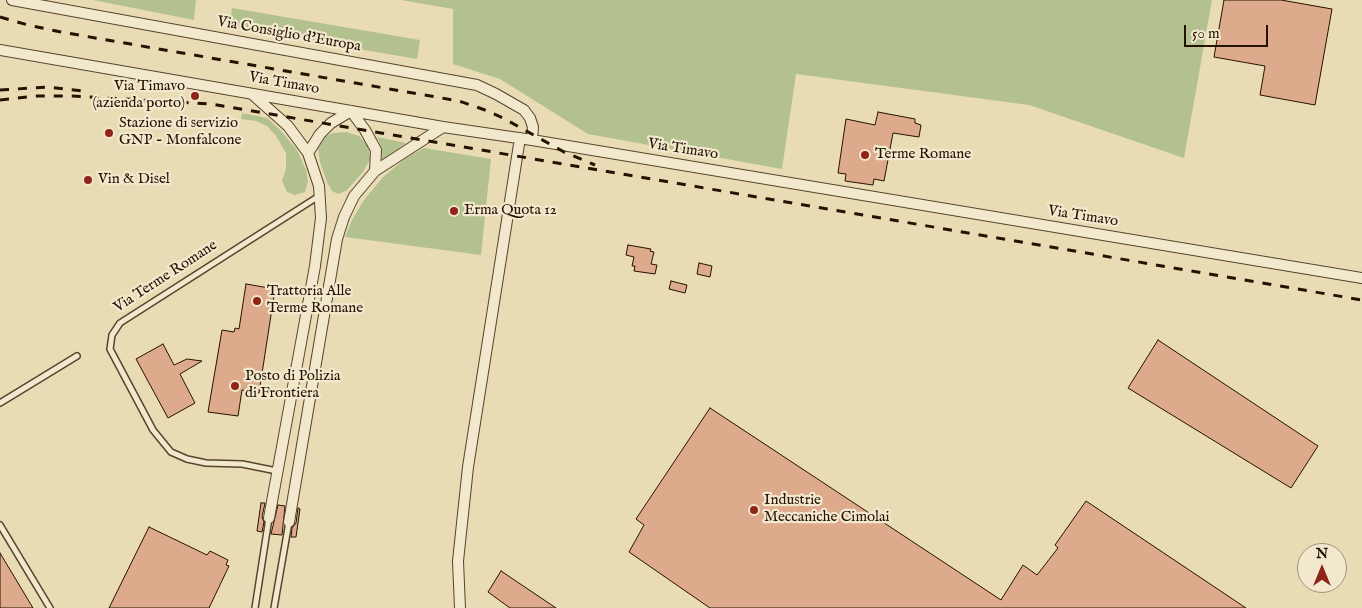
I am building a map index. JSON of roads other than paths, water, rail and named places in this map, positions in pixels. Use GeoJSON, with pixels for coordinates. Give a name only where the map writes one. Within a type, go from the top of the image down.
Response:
{"type":"FeatureCollection","features":[{"type":"Feature","properties":{"kind":"street","name":"Via Consiglio d'Europa"},"geometry":{"type":"LineString","coordinates":[[12,0],[477,85],[524,110],[532,128],[532,140]]}},
{"type":"Feature","properties":{"kind":"street","name":"Via Timavo"},"geometry":{"type":"LineString","coordinates":[[0,50],[443,127],[520,138],[1362,278]]}},
{"type":"Feature","properties":{"kind":"street"},"geometry":{"type":"LineString","coordinates":[[251,93],[288,126],[308,153],[319,186],[321,218],[315,266],[269,518]]}},
{"type":"Feature","properties":{"kind":"street"},"geometry":{"type":"LineString","coordinates":[[308,153],[320,134],[330,123],[351,111],[365,130],[376,150],[375,171]]}},
{"type":"Feature","properties":{"kind":"street"},"geometry":{"type":"LineString","coordinates":[[289,522],[337,239],[344,217],[354,196],[375,171],[443,127]]}},
{"type":"Feature","properties":{"kind":"street"},"geometry":{"type":"LineString","coordinates":[[460,608],[458,561],[468,467],[520,138]]}},
{"type":"Feature","properties":{"kind":"lane","name":"Via Terme Romane"},"geometry":{"type":"LineString","coordinates":[[278,472],[242,464],[187,459],[171,452],[153,430],[110,349],[112,335],[120,323],[320,196]]}},
{"type":"Feature","properties":{"kind":"lane"},"geometry":{"type":"LineString","coordinates":[[0,403],[77,356]]}},
{"type":"Feature","properties":{"kind":"lane"},"geometry":{"type":"LineString","coordinates":[[255,608],[269,518]]}},
{"type":"Feature","properties":{"kind":"lane"},"geometry":{"type":"LineString","coordinates":[[274,608],[289,522]]}},
{"type":"Feature","properties":{"kind":"lane"},"geometry":{"type":"LineString","coordinates":[[0,525],[50,608]]}},
{"type":"Feature","properties":{"kind":"railway"},"geometry":{"type":"LineString","coordinates":[[0,17],[61,32],[459,101],[503,118],[564,152],[595,165]]}},
{"type":"Feature","properties":{"kind":"railway"},"geometry":{"type":"LineString","coordinates":[[0,90],[48,87],[82,91]]}},
{"type":"Feature","properties":{"kind":"railway"},"geometry":{"type":"LineString","coordinates":[[0,100],[37,96],[72,96],[211,104],[1362,300]]}},
{"type":"Feature","properties":{"kind":"place","name":"Via Timavo (azienda porto)"},"geometry":{"type":"Point","coordinates":[195,96]}},
{"type":"Feature","properties":{"kind":"place","name":"Stazione di servizio GNP - Monfalcone"},"geometry":{"type":"Point","coordinates":[109,133]}},
{"type":"Feature","properties":{"kind":"place","name":"Terme Romane"},"geometry":{"type":"Point","coordinates":[865,155]}},
{"type":"Feature","properties":{"kind":"place","name":"Vin & Disel"},"geometry":{"type":"Point","coordinates":[88,180]}},
{"type":"Feature","properties":{"kind":"place","name":"Erma Quota 12"},"geometry":{"type":"Point","coordinates":[454,211]}},
{"type":"Feature","properties":{"kind":"place","name":"Trattoria Alle Terme Romane"},"geometry":{"type":"Point","coordinates":[257,301]}},
{"type":"Feature","properties":{"kind":"place","name":"Posto di Polizia di Frontiera"},"geometry":{"type":"Point","coordinates":[235,386]}},
{"type":"Feature","properties":{"kind":"place","name":"Industrie Meccaniche Cimolai"},"geometry":{"type":"Point","coordinates":[754,510]}}]}
